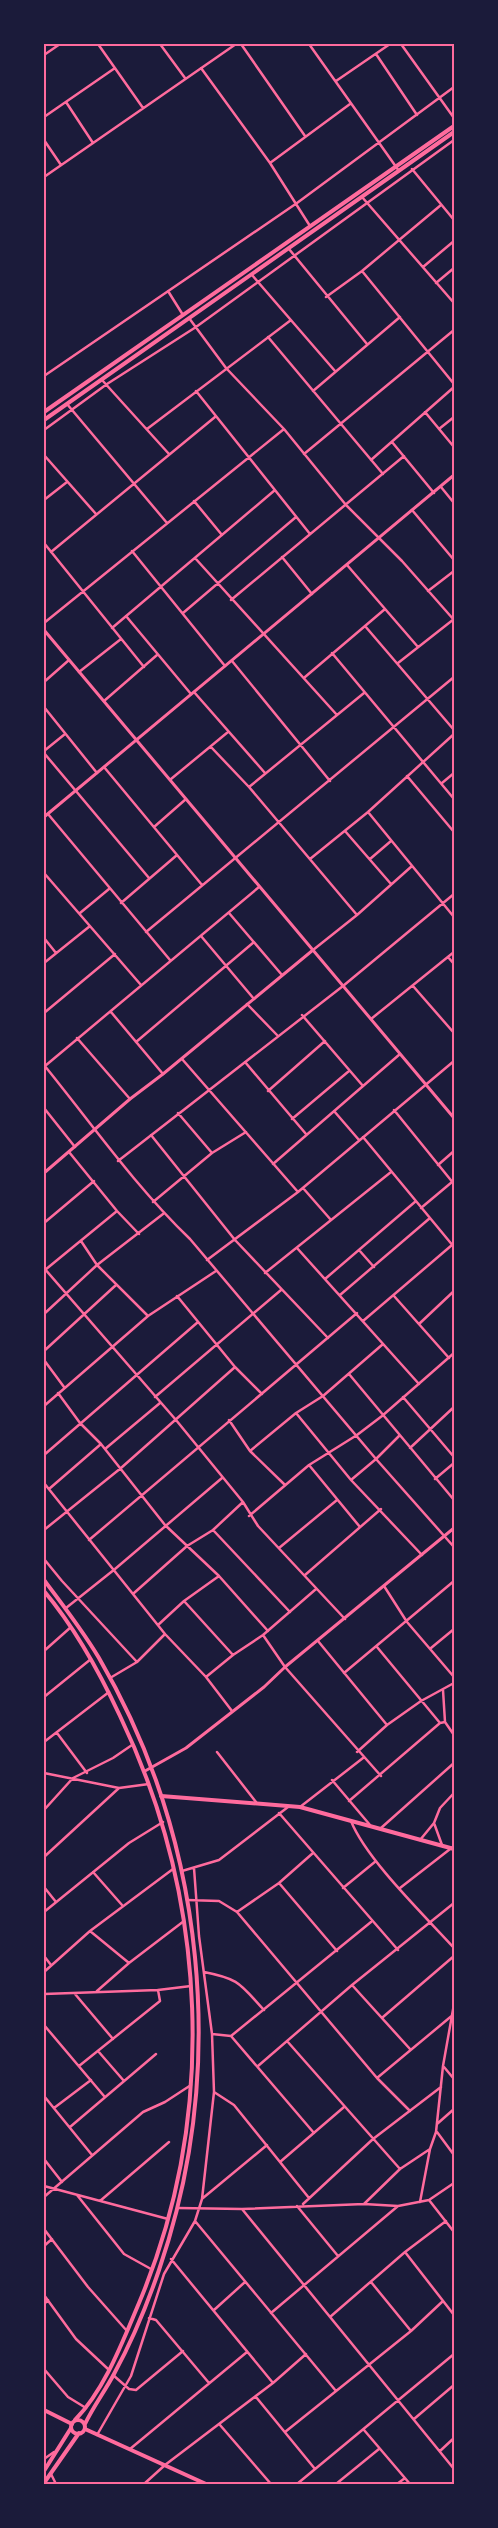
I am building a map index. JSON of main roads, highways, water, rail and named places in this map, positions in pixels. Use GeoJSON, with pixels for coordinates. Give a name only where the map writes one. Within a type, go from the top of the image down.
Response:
{"type":"FeatureCollection","features":[{"type":"Feature","properties":{"kind":"main road"},"geometry":{"type":"LineString","coordinates":[[44,412],[454,126]]}},
{"type":"Feature","properties":{"kind":"main road"},"geometry":{"type":"LineString","coordinates":[[44,420],[454,132]]}},
{"type":"Feature","properties":{"kind":"main road"},"geometry":{"type":"LineString","coordinates":[[44,1580],[65,1608],[110,1679],[151,1768],[161,1796],[182,1871],[187,1900],[196,1965],[199,2058],[194,2123],[178,2208],[159,2272],[113,2375],[85,2427],[44,2483]]}},
{"type":"Feature","properties":{"kind":"main road"},"geometry":{"type":"LineString","coordinates":[[44,1591],[71,1626],[91,1659],[134,1744],[150,1784],[163,1822],[185,1920],[193,2020],[191,2085],[185,2135],[168,2219],[153,2270],[127,2331],[108,2369],[86,2408],[72,2424],[44,2471]]}},
{"type":"Feature","properties":{"kind":"main road"},"geometry":{"type":"LineString","coordinates":[[154,1796],[290,1805],[453,1848]]}},
{"type":"Feature","properties":{"kind":"main road"},"geometry":{"type":"LineString","coordinates":[[44,2410],[72,2424],[82,2421],[85,2427],[97,2435],[206,2484]]}},
{"type":"Feature","properties":{"kind":"main road"},"geometry":{"type":"LineString","coordinates":[[72,2424],[74,2433],[80,2434]]}}]}
